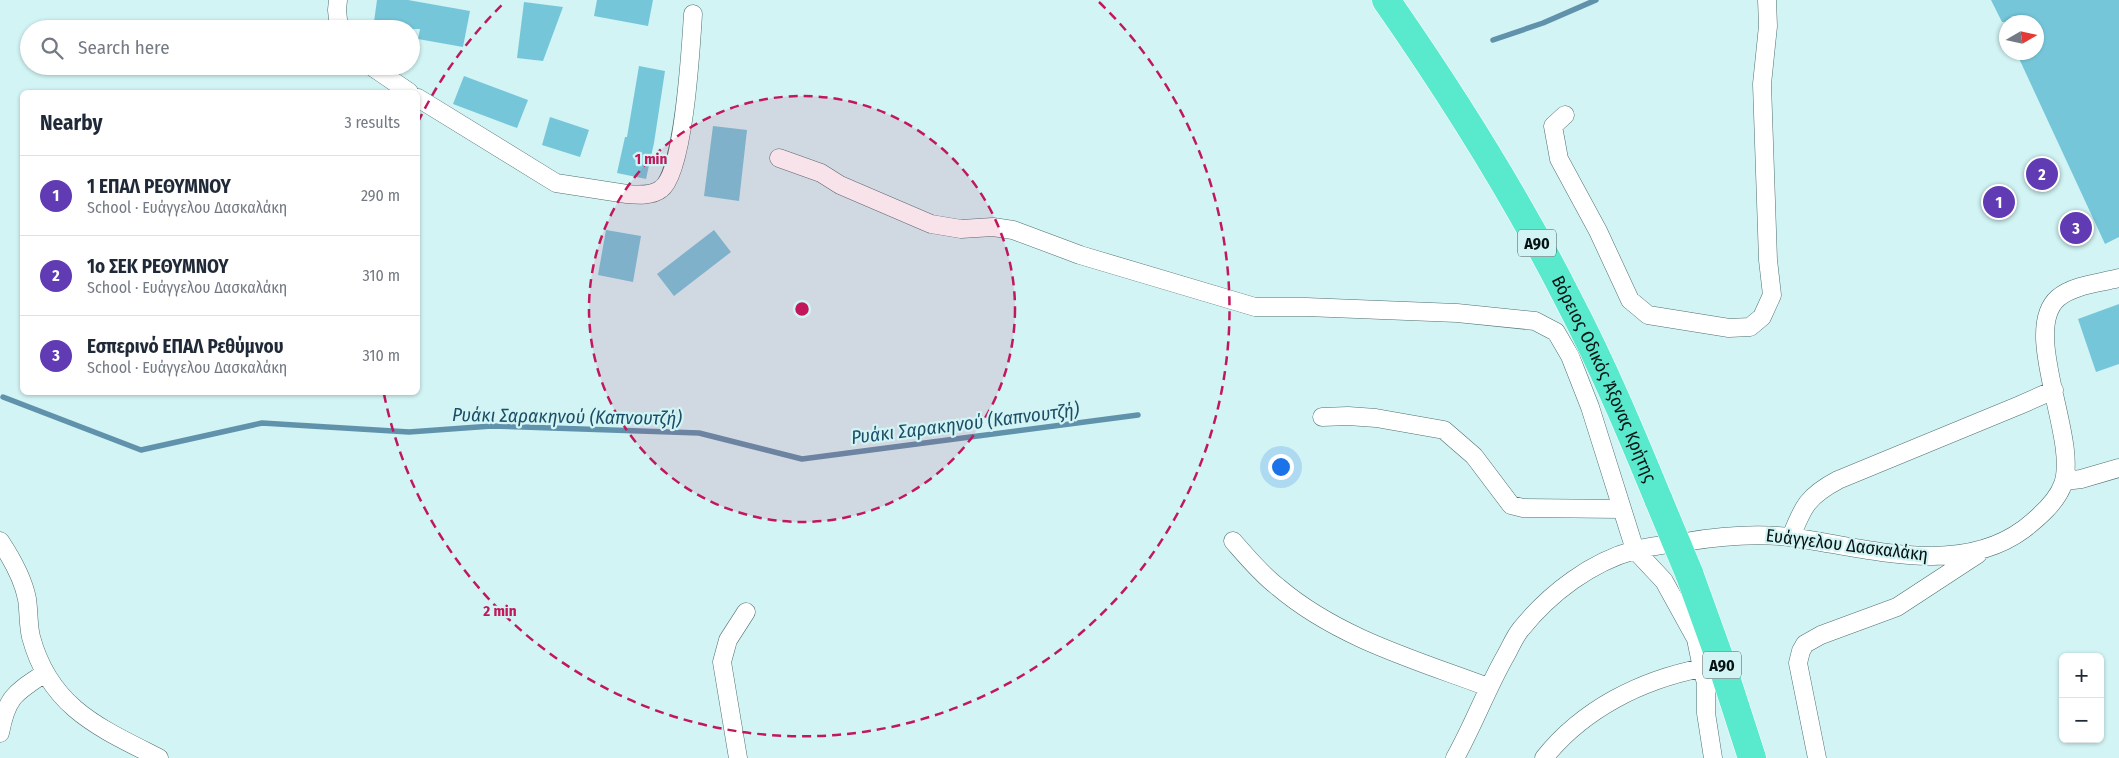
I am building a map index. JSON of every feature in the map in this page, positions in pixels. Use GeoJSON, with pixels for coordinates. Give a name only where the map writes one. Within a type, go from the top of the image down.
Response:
{"type":"FeatureCollection","features":[{"type":"Feature","properties":{"kind":"highway","name":"Βόρειος Οδικός Άξονας Κρήτης"},"geometry":{"type":"LineString","coordinates":[[1386,0],[1433,68],[1502,178],[1569,300],[1612,387],[1689,573],[1721,662],[1752,758]]}},
{"type":"Feature","properties":{"kind":"street"},"geometry":{"type":"LineString","coordinates":[[338,0],[338,20]]}},
{"type":"Feature","properties":{"kind":"street"},"geometry":{"type":"LineString","coordinates":[[1565,115],[1553,126],[1559,159],[1598,231],[1630,300],[1648,315],[1729,328],[1750,327],[1762,317],[1772,295],[1768,260],[1762,84],[1768,26],[1767,0]]}},
{"type":"Feature","properties":{"kind":"street"},"geometry":{"type":"LineString","coordinates":[[420,99],[556,183],[627,194],[651,193],[661,189],[668,180],[681,137],[690,67],[692,14]]}},
{"type":"Feature","properties":{"kind":"street"},"geometry":{"type":"LineString","coordinates":[[385,75],[406,90]]}},
{"type":"Feature","properties":{"kind":"street"},"geometry":{"type":"LineString","coordinates":[[779,158],[821,173],[840,184],[931,224],[961,229],[993,227],[1013,230],[1080,254],[1255,307],[1306,307],[1457,313],[1535,321],[1556,332],[1570,356],[1590,407],[1635,550],[1664,581],[1696,639],[1706,683],[1706,713],[1713,758]]}},
{"type":"Feature","properties":{"kind":"street"},"geometry":{"type":"LineString","coordinates":[[2119,278],[2075,289],[2056,299],[2050,309],[2047,320],[2046,343],[2048,368],[2054,390],[2064,447],[2065,481],[2080,479],[2119,468]]}},
{"type":"Feature","properties":{"kind":"street"},"geometry":{"type":"LineString","coordinates":[[1791,537],[1802,510],[1818,491],[1838,480],[2020,406],[2054,390]]}},
{"type":"Feature","properties":{"kind":"street"},"geometry":{"type":"LineString","coordinates":[[1322,417],[1376,418],[1444,430],[1474,456],[1511,505],[1517,507],[1621,509]]}},
{"type":"Feature","properties":{"kind":"street","name":"Ευάγγελου Δασκαλάκη"},"geometry":{"type":"LineString","coordinates":[[1455,758],[1470,731],[1488,687],[1520,630],[1550,597],[1592,568],[1635,550],[1730,535],[1748,534],[1791,537],[1867,550],[1925,556],[1953,556],[1988,546],[2023,529],[2053,501],[2065,481]]}},
{"type":"Feature","properties":{"kind":"street"},"geometry":{"type":"LineString","coordinates":[[0,541],[19,573],[27,598],[31,636],[45,673],[60,695],[82,716],[104,730],[159,758]]}},
{"type":"Feature","properties":{"kind":"street"},"geometry":{"type":"LineString","coordinates":[[1233,541],[1278,588],[1327,620],[1365,641],[1488,687]]}},
{"type":"Feature","properties":{"kind":"street"},"geometry":{"type":"LineString","coordinates":[[1817,758],[1798,663],[1805,644],[1897,607],[1933,585],[1988,546]]}},
{"type":"Feature","properties":{"kind":"street"},"geometry":{"type":"LineString","coordinates":[[738,758],[722,662],[728,640],[746,612]]}},
{"type":"Feature","properties":{"kind":"street"},"geometry":{"type":"LineString","coordinates":[[1544,758],[1574,726],[1618,696],[1676,674],[1702,668]]}},
{"type":"Feature","properties":{"kind":"street"},"geometry":{"type":"LineString","coordinates":[[0,733],[4,714],[15,693],[45,673]]}},
{"type":"Feature","properties":{"kind":"building"},"geometry":{"type":"Polygon","coordinates":[[[377,0],[408,0],[470,11],[463,47],[420,39],[420,20],[374,20],[377,0]]]}},
{"type":"Feature","properties":{"kind":"building"},"geometry":{"type":"Polygon","coordinates":[[[597,0],[653,0],[648,26],[594,16],[597,0]]]}},
{"type":"Feature","properties":{"kind":"building"},"geometry":{"type":"Polygon","coordinates":[[[1991,0],[2119,0],[2119,237],[2105,244],[2020,60],[2044,60],[2044,15],[1999,16],[1991,0]]]}},
{"type":"Feature","properties":{"kind":"building"},"geometry":{"type":"Polygon","coordinates":[[[524,2],[563,7],[543,61],[517,58],[524,2]]]}},
{"type":"Feature","properties":{"kind":"building"},"geometry":{"type":"Polygon","coordinates":[[[639,66],[665,71],[654,143],[646,179],[617,173],[625,137],[627,137],[639,66]]]}},
{"type":"Feature","properties":{"kind":"building"},"geometry":{"type":"Polygon","coordinates":[[[464,76],[528,100],[517,128],[453,104],[464,76]]]}},
{"type":"Feature","properties":{"kind":"building"},"geometry":{"type":"Polygon","coordinates":[[[550,117],[589,130],[580,157],[542,145],[550,117]]]}},
{"type":"Feature","properties":{"kind":"building"},"geometry":{"type":"Polygon","coordinates":[[[713,126],[747,130],[739,201],[704,196],[713,126]]]}},
{"type":"Feature","properties":{"kind":"building"},"geometry":{"type":"Polygon","coordinates":[[[606,230],[641,236],[633,282],[598,275],[606,230]]]}},
{"type":"Feature","properties":{"kind":"building"},"geometry":{"type":"Polygon","coordinates":[[[714,230],[731,252],[674,296],[657,274],[714,230]]]}},
{"type":"Feature","properties":{"kind":"building"},"geometry":{"type":"Polygon","coordinates":[[[2119,304],[2119,364],[2096,372],[2078,319],[2119,304]]]}},
{"type":"Feature","properties":{"kind":"waterway"},"geometry":{"type":"LineString","coordinates":[[1493,40],[1543,23],[1596,0]]}},
{"type":"Feature","properties":{"kind":"waterway","name":"Ρυάκι Σαρακηνού (Καπνουτζή)"},"geometry":{"type":"LineString","coordinates":[[3,397],[141,450],[262,423],[409,432],[492,426],[699,433],[802,459],[1138,415]]}},
{"type":"Feature","properties":{"kind":"place","name":"1ο ΣΕΚ ΡΕΘΥΜΝΟΥ"},"geometry":{"type":"Point","coordinates":[2042,174]}},
{"type":"Feature","properties":{"kind":"place","name":"1 ΕΠΑΛ ΡΕΘΥΜΝΟΥ"},"geometry":{"type":"Point","coordinates":[1999,202]}},
{"type":"Feature","properties":{"kind":"place","name":"Εσπερινό ΕΠΑΛ Ρεθύμνου"},"geometry":{"type":"Point","coordinates":[2076,228]}}]}
